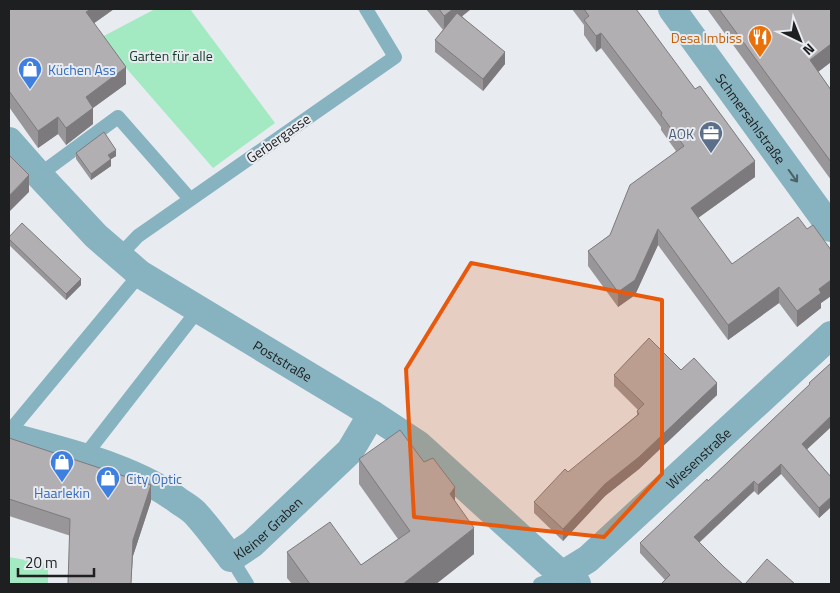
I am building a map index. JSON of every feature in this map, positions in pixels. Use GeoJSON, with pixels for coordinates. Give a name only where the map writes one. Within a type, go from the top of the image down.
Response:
{"type":"FeatureCollection","features":[{"type":"Feature","properties":{"kind":"street","name":"Schmersahlstraße"},"geometry":{"type":"LineString","coordinates":[[672,9],[831,228]]}},
{"type":"Feature","properties":{"kind":"street","name":"Poststraße"},"geometry":{"type":"LineString","coordinates":[[9,141],[39,176],[118,257],[140,274],[372,414],[419,445],[560,581]]}},
{"type":"Feature","properties":{"kind":"street","name":"Wiesenstraße"},"geometry":{"type":"LineString","coordinates":[[560,581],[588,559],[831,335]]}},
{"type":"Feature","properties":{"kind":"street","name":"Kleiner Graben"},"geometry":{"type":"LineString","coordinates":[[9,436],[83,458],[147,480],[195,513],[232,558],[252,544],[350,451],[372,414]]}},
{"type":"Feature","properties":{"kind":"lane","name":"Gerbergasse"},"geometry":{"type":"LineString","coordinates":[[118,257],[138,236],[395,57],[366,9]]}},
{"type":"Feature","properties":{"kind":"lane"},"geometry":{"type":"LineString","coordinates":[[39,176],[118,117],[190,199]]}},
{"type":"Feature","properties":{"kind":"lane"},"geometry":{"type":"LineString","coordinates":[[9,432],[140,274]]}},
{"type":"Feature","properties":{"kind":"lane"},"geometry":{"type":"LineString","coordinates":[[83,458],[198,310]]}},
{"type":"Feature","properties":{"kind":"lane"},"geometry":{"type":"LineString","coordinates":[[232,558],[247,584]]}},
{"type":"Feature","properties":{"kind":"highlighted area"},"geometry":{"type":"Polygon","coordinates":[[[471,263],[662,300],[662,474],[604,537],[414,517],[406,369],[471,263]]]}},
{"type":"Feature","properties":{"kind":"green space","name":"Garten für alle"},"geometry":{"type":"Polygon","coordinates":[[[155,9],[190,9],[275,123],[213,168],[100,38],[155,9]]]}},
{"type":"Feature","properties":{"kind":"green space"},"geometry":{"type":"Polygon","coordinates":[[[9,557],[48,564],[48,584],[9,584],[9,557]]]}},
{"type":"Feature","properties":{"kind":"building"},"geometry":{"type":"Polygon","coordinates":[[[9,9],[91,9],[86,12],[126,67],[86,97],[93,108],[66,128],[58,117],[38,131],[9,91],[9,9]]]}},
{"type":"Feature","properties":{"kind":"building"},"geometry":{"type":"Polygon","coordinates":[[[439,9],[453,9],[444,16],[439,9]]]}},
{"type":"Feature","properties":{"kind":"building"},"geometry":{"type":"Polygon","coordinates":[[[584,9],[636,9],[695,89],[700,86],[755,161],[691,208],[732,264],[798,217],[807,229],[813,225],[831,250],[831,280],[819,289],[821,293],[797,311],[779,287],[728,325],[658,229],[635,280],[618,292],[588,251],[610,235],[630,185],[684,146],[661,115],[662,113],[601,33],[596,36],[584,20],[589,16],[584,9]]]}},
{"type":"Feature","properties":{"kind":"building"},"geometry":{"type":"Polygon","coordinates":[[[719,9],[831,9],[831,44],[810,60],[831,90],[831,162],[719,9]]]}},
{"type":"Feature","properties":{"kind":"building"},"geometry":{"type":"Polygon","coordinates":[[[457,13],[505,52],[483,79],[435,40],[457,13]]]}},
{"type":"Feature","properties":{"kind":"building"},"geometry":{"type":"Polygon","coordinates":[[[104,132],[116,150],[108,155],[111,159],[91,174],[76,153],[104,132]]]}},
{"type":"Feature","properties":{"kind":"building"},"geometry":{"type":"Polygon","coordinates":[[[9,155],[29,175],[9,196],[9,155]]]}},
{"type":"Feature","properties":{"kind":"building"},"geometry":{"type":"Polygon","coordinates":[[[22,223],[81,279],[66,294],[9,239],[22,223]]]}},
{"type":"Feature","properties":{"kind":"building"},"geometry":{"type":"Polygon","coordinates":[[[649,338],[681,370],[694,358],[717,383],[639,457],[605,484],[563,529],[534,502],[565,469],[568,472],[639,414],[637,411],[644,404],[614,375],[649,338]]]}},
{"type":"Feature","properties":{"kind":"building"},"geometry":{"type":"Polygon","coordinates":[[[831,363],[831,416],[802,444],[831,477],[831,497],[819,508],[781,464],[758,485],[754,481],[694,537],[743,584],[661,584],[670,575],[640,543],[707,479],[708,481],[831,363]]]}},
{"type":"Feature","properties":{"kind":"building"},"geometry":{"type":"Polygon","coordinates":[[[400,430],[424,462],[433,458],[455,487],[450,494],[474,528],[403,584],[310,584],[287,552],[330,522],[361,565],[410,531],[359,459],[400,430]]]}},
{"type":"Feature","properties":{"kind":"building"},"geometry":{"type":"Polygon","coordinates":[[[9,438],[151,485],[133,540],[131,584],[68,584],[70,519],[9,499],[9,438]]]}},
{"type":"Feature","properties":{"kind":"building"},"geometry":{"type":"Polygon","coordinates":[[[767,559],[795,584],[745,584],[767,559]]]}},
{"type":"Feature","properties":{"kind":"place","name":"Desa Imbiss"},"geometry":{"type":"Point","coordinates":[760,58]}},
{"type":"Feature","properties":{"kind":"place","name":"Küchen Ass"},"geometry":{"type":"Point","coordinates":[30,90]}},
{"type":"Feature","properties":{"kind":"place","name":"AOK"},"geometry":{"type":"Point","coordinates":[711,154]}},
{"type":"Feature","properties":{"kind":"place","name":"Haarlekin"},"geometry":{"type":"Point","coordinates":[62,483]}},
{"type":"Feature","properties":{"kind":"place","name":"City Optic"},"geometry":{"type":"Point","coordinates":[108,499]}}]}
